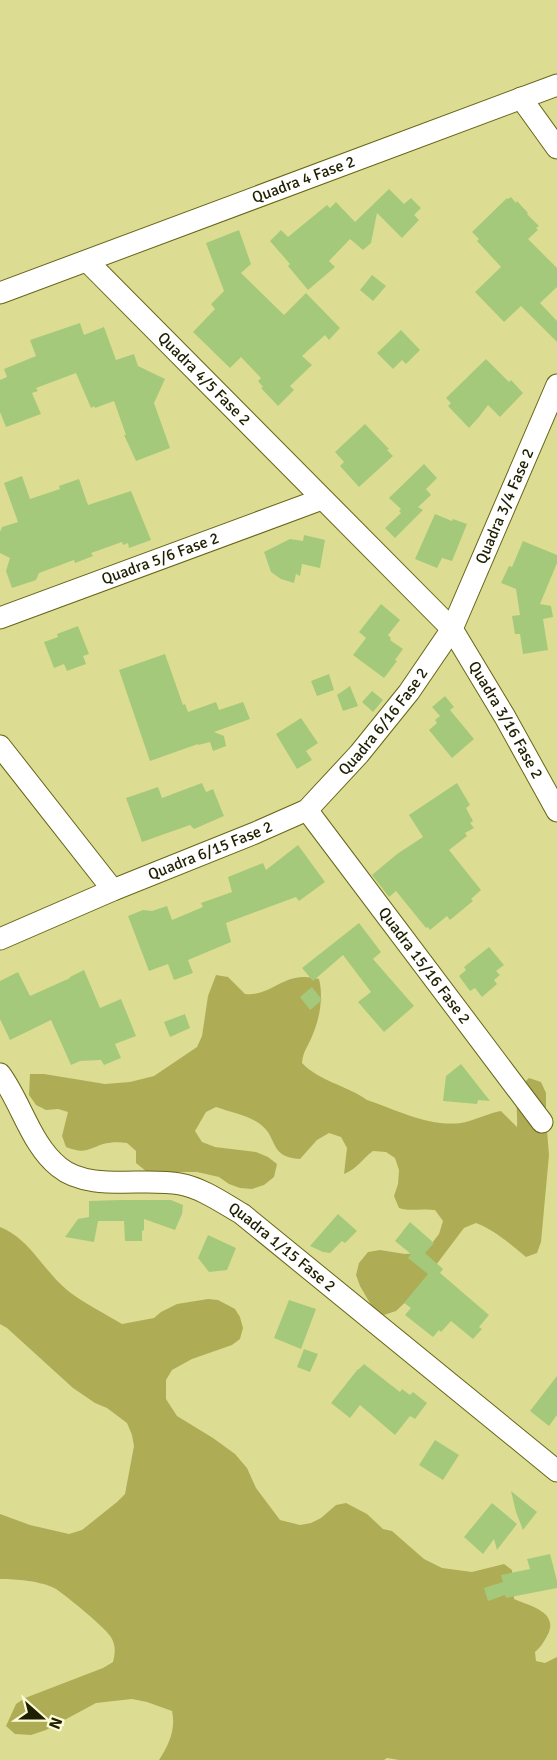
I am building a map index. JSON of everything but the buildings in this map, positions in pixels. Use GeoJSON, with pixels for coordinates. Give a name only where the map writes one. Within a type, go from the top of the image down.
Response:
{"type":"FeatureCollection","features":[{"type":"Feature","properties":{"kind":"street","name":"Quadra 4 Fase 2"},"geometry":{"type":"LineString","coordinates":[[0,293],[557,85]]}},
{"type":"Feature","properties":{"kind":"street"},"geometry":{"type":"LineString","coordinates":[[521,98],[557,148]]}},
{"type":"Feature","properties":{"kind":"street","name":"Quadra 4/5 Fase 2"},"geometry":{"type":"LineString","coordinates":[[87,261],[321,499],[452,628]]}},
{"type":"Feature","properties":{"kind":"street","name":"Quadra 3/4 Fase 2"},"geometry":{"type":"LineString","coordinates":[[452,628],[557,385]]}},
{"type":"Feature","properties":{"kind":"street","name":"Quadra 5/6 Fase 2"},"geometry":{"type":"LineString","coordinates":[[0,618],[321,499]]}},
{"type":"Feature","properties":{"kind":"street","name":"Quadra 6/16 Fase 2"},"geometry":{"type":"LineString","coordinates":[[307,810],[359,754],[409,692],[452,628]]}},
{"type":"Feature","properties":{"kind":"street","name":"Quadra 3/16 Fase 2"},"geometry":{"type":"LineString","coordinates":[[452,628],[557,811]]}},
{"type":"Feature","properties":{"kind":"street"},"geometry":{"type":"LineString","coordinates":[[0,746],[113,890]]}},
{"type":"Feature","properties":{"kind":"street","name":"Quadra 6/15 Fase 2"},"geometry":{"type":"LineString","coordinates":[[0,939],[307,810]]}},
{"type":"Feature","properties":{"kind":"street","name":"Quadra 15/16 Fase 2"},"geometry":{"type":"LineString","coordinates":[[307,810],[542,1122]]}},
{"type":"Feature","properties":{"kind":"street","name":"Quadra 1/15 Fase 2"},"geometry":{"type":"LineString","coordinates":[[0,1074],[9,1085],[38,1142],[59,1167],[77,1177],[94,1181],[181,1184],[194,1188],[242,1214],[557,1471]]}},
{"type":"Feature","properties":{"kind":"shaded area"},"geometry":{"type":"Polygon","coordinates":[[[216,975],[228,977],[245,994],[259,993],[298,977],[319,979],[320,1010],[302,1063],[324,1079],[367,1100],[413,1117],[449,1124],[471,1121],[501,1111],[517,1127],[517,1100],[520,1089],[529,1078],[541,1082],[546,1093],[549,1155],[541,1242],[537,1253],[526,1257],[496,1234],[476,1223],[464,1228],[414,1294],[396,1311],[384,1315],[374,1310],[360,1286],[356,1275],[359,1263],[368,1252],[380,1250],[405,1254],[419,1253],[429,1247],[439,1234],[443,1221],[435,1210],[399,1208],[394,1196],[399,1170],[395,1158],[386,1152],[373,1151],[344,1174],[347,1148],[341,1137],[329,1133],[317,1140],[300,1159],[290,1157],[278,1151],[266,1129],[260,1124],[216,1107],[206,1112],[195,1131],[202,1142],[215,1147],[256,1152],[277,1164],[274,1177],[264,1185],[252,1189],[240,1188],[219,1177],[197,1172],[147,1172],[136,1163],[136,1151],[127,1143],[106,1143],[82,1151],[66,1147],[62,1136],[68,1112],[58,1109],[46,1110],[36,1105],[29,1095],[30,1074],[44,1074],[105,1084],[130,1082],[154,1076],[197,1047],[202,1036],[208,996],[216,975]]]}},
{"type":"Feature","properties":{"kind":"shaded area"},"geometry":{"type":"Polygon","coordinates":[[[0,1227],[20,1239],[67,1290],[122,1324],[154,1318],[177,1304],[208,1299],[218,1300],[235,1309],[243,1328],[240,1339],[232,1345],[192,1359],[172,1370],[166,1380],[166,1399],[177,1416],[235,1454],[247,1468],[256,1488],[280,1520],[300,1525],[311,1523],[336,1505],[346,1503],[367,1514],[383,1529],[392,1531],[424,1559],[442,1568],[472,1572],[504,1564],[512,1570],[514,1599],[539,1610],[549,1619],[549,1632],[535,1652],[536,1661],[545,1663],[557,1657],[557,1760],[399,1760],[387,1758],[384,1760],[159,1760],[171,1737],[172,1711],[132,1699],[96,1703],[46,1730],[31,1735],[15,1734],[6,1726],[16,1704],[25,1698],[103,1668],[113,1662],[115,1650],[109,1634],[56,1589],[36,1582],[0,1579],[0,1514],[30,1525],[69,1534],[82,1530],[125,1494],[134,1446],[127,1423],[73,1388],[0,1324],[0,1227]]]}}]}
